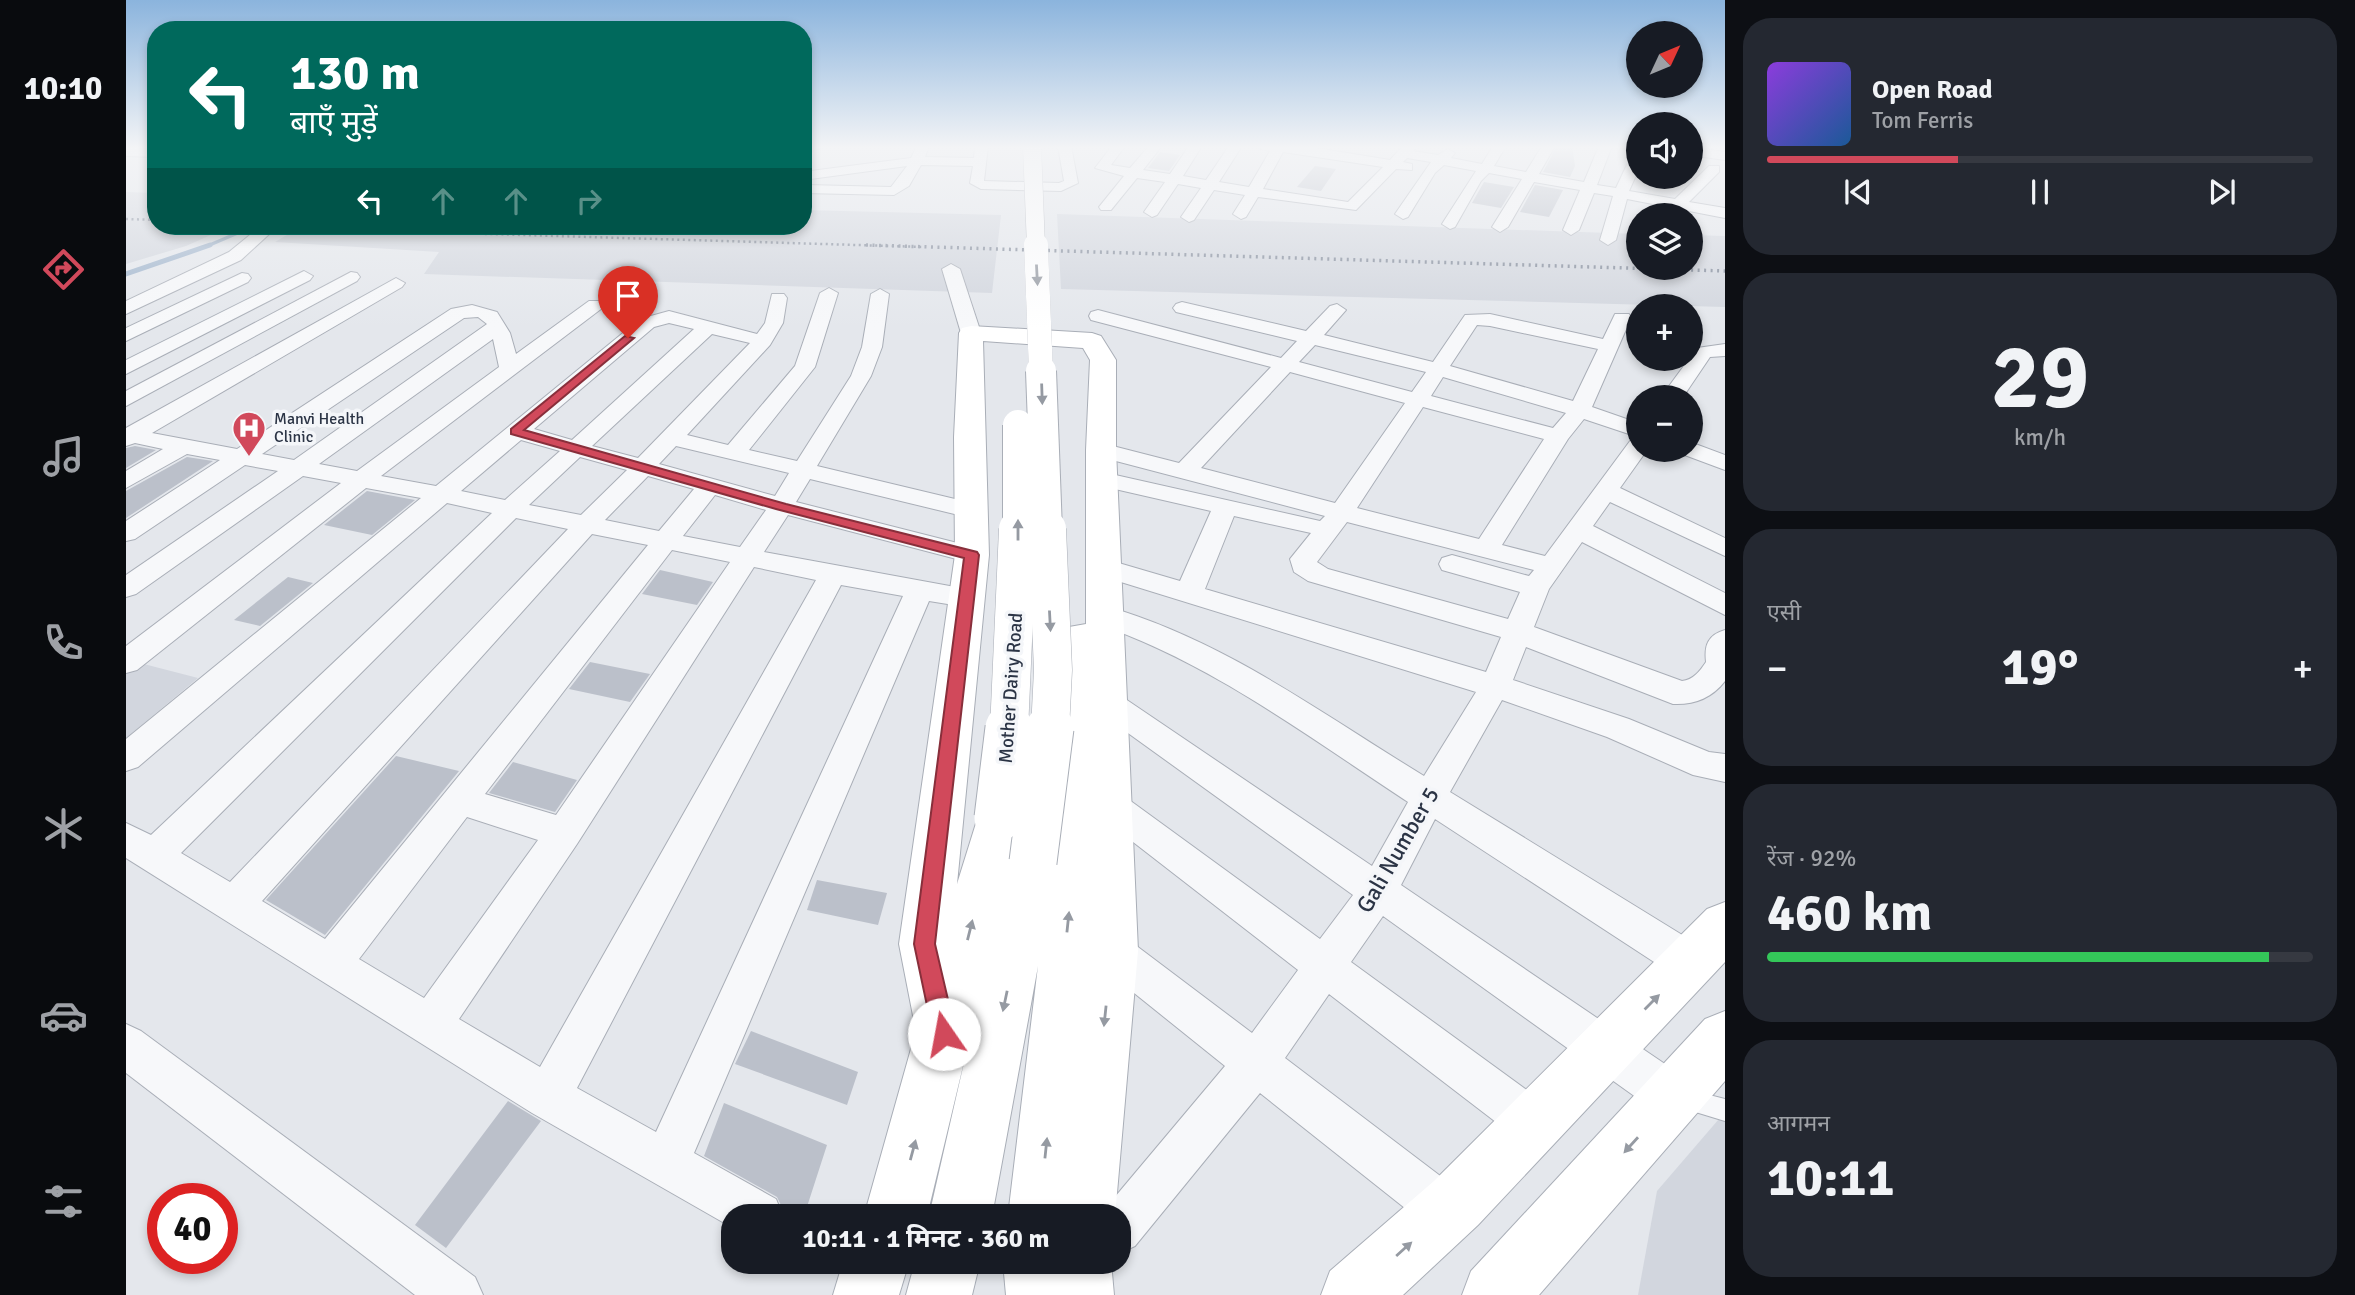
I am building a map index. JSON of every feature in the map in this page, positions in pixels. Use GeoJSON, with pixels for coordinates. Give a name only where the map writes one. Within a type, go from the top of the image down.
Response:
{"type":"FeatureCollection","features":[{"type":"Feature","properties":{"kind":"main road","name":"Mother Dairy Road"},"geometry":{"type":"LineString","coordinates":[[899,1204],[998,818],[1009,747],[1016,668],[1017,206]]}},
{"type":"Feature","properties":{"kind":"main road","name":"Mother Dairy Road"},"geometry":{"type":"LineString","coordinates":[[963,1204],[1033,862],[1049,742],[1053,670],[1034,206]]}},
{"type":"Feature","properties":{"kind":"main road"},"geometry":{"type":"LineString","coordinates":[[944,1034],[925,944],[972,555],[971,333],[1096,326]]}},
{"type":"Feature","properties":{"kind":"main road"},"geometry":{"type":"LineString","coordinates":[[1085,1204],[1112,951],[1102,465],[1103,360],[1096,326]]}},
{"type":"Feature","properties":{"kind":"main road"},"geometry":{"type":"LineString","coordinates":[[1041,1204],[1072,885],[1082,636],[1076,357],[1096,326]]}},
{"type":"Feature","properties":{"kind":"main road"},"geometry":{"type":"LineString","coordinates":[[1354,1295],[1447,1211],[1708,944]]}},
{"type":"Feature","properties":{"kind":"main road"},"geometry":{"type":"LineString","coordinates":[[1494,1295],[1700,1103],[1724,1041]]}},
{"type":"Feature","properties":{"kind":"main road"},"geometry":{"type":"LineString","coordinates":[[939,1295],[945,1274]]}},
{"type":"Feature","properties":{"kind":"street"},"geometry":{"type":"LineString","coordinates":[[1152,212],[1155,206]]}},
{"type":"Feature","properties":{"kind":"street"},"geometry":{"type":"LineString","coordinates":[[1189,217],[1196,206]]}},
{"type":"Feature","properties":{"kind":"street"},"geometry":{"type":"LineString","coordinates":[[1241,214],[1245,206]]}},
{"type":"Feature","properties":{"kind":"street"},"geometry":{"type":"LineString","coordinates":[[1402,214],[1407,206]]}},
{"type":"Feature","properties":{"kind":"street"},"geometry":{"type":"LineString","coordinates":[[1450,225],[1460,206]]}},
{"type":"Feature","properties":{"kind":"street"},"geometry":{"type":"LineString","coordinates":[[1500,227],[1512,206]]}},
{"type":"Feature","properties":{"kind":"street"},"geometry":{"type":"LineString","coordinates":[[1572,230],[1581,206]]}},
{"type":"Feature","properties":{"kind":"street"},"geometry":{"type":"LineString","coordinates":[[1608,240],[1618,206]]}},
{"type":"Feature","properties":{"kind":"street"},"geometry":{"type":"LineString","coordinates":[[1703,215],[1705,208],[1725,213]]}},
{"type":"Feature","properties":{"kind":"street"},"geometry":{"type":"LineString","coordinates":[[126,308],[245,249],[260,235]]}},
{"type":"Feature","properties":{"kind":"street"},"geometry":{"type":"LineString","coordinates":[[126,291],[245,249]]}},
{"type":"Feature","properties":{"kind":"street"},"geometry":{"type":"LineString","coordinates":[[951,268],[971,333]]}},
{"type":"Feature","properties":{"kind":"street"},"geometry":{"type":"LineString","coordinates":[[126,368],[304,276]]}},
{"type":"Feature","properties":{"kind":"street"},"geometry":{"type":"LineString","coordinates":[[126,400],[351,277]]}},
{"type":"Feature","properties":{"kind":"street"},"geometry":{"type":"LineString","coordinates":[[128,333],[242,278]]}},
{"type":"Feature","properties":{"kind":"street"},"geometry":{"type":"LineString","coordinates":[[128,437],[396,283]]}},
{"type":"Feature","properties":{"kind":"street"},"geometry":{"type":"LineString","coordinates":[[733,454],[805,367],[829,293]]}},
{"type":"Feature","properties":{"kind":"street"},"geometry":{"type":"LineString","coordinates":[[431,1024],[564,833],[748,558],[861,376],[872,347],[880,294]]}},
{"type":"Feature","properties":{"kind":"street"},"geometry":{"type":"LineString","coordinates":[[234,904],[587,524],[763,341],[774,323],[778,298]]}},
{"type":"Feature","properties":{"kind":"street"},"geometry":{"type":"LineString","coordinates":[[126,662],[359,481],[595,305]]}},
{"type":"Feature","properties":{"kind":"street"},"geometry":{"type":"LineString","coordinates":[[1182,308],[1437,368],[1580,409],[1626,426]]}},
{"type":"Feature","properties":{"kind":"street"},"geometry":{"type":"LineString","coordinates":[[126,533],[458,313],[480,309],[488,312],[497,326],[510,368]]}},
{"type":"Feature","properties":{"kind":"street"},"geometry":{"type":"LineString","coordinates":[[1184,472],[1337,310]]}},
{"type":"Feature","properties":{"kind":"street"},"geometry":{"type":"LineString","coordinates":[[126,758],[438,494],[647,323],[669,317],[763,341]]}},
{"type":"Feature","properties":{"kind":"street"},"geometry":{"type":"LineString","coordinates":[[1609,346],[1472,318],[1335,522],[1304,559],[1308,571],[1518,632],[1673,692],[1690,694],[1699,690],[1721,662],[1718,647],[1725,640]]}},
{"type":"Feature","properties":{"kind":"street"},"geometry":{"type":"LineString","coordinates":[[1485,551],[1558,436],[1580,409],[1622,318]]}},
{"type":"Feature","properties":{"kind":"street"},"geometry":{"type":"LineString","coordinates":[[126,588],[442,368],[497,326]]}},
{"type":"Feature","properties":{"kind":"street"},"geometry":{"type":"LineString","coordinates":[[1096,326],[1284,366],[1558,436]]}},
{"type":"Feature","properties":{"kind":"street"},"geometry":{"type":"LineString","coordinates":[[709,327],[140,847],[548,1097],[738,1204]]}},
{"type":"Feature","properties":{"kind":"street"},"geometry":{"type":"LineString","coordinates":[[128,333],[178,340]]}},
{"type":"Feature","properties":{"kind":"street"},"geometry":{"type":"LineString","coordinates":[[1703,355],[1725,350]]}},
{"type":"Feature","properties":{"kind":"street"},"geometry":{"type":"LineString","coordinates":[[1703,356],[1725,368]]}},
{"type":"Feature","properties":{"kind":"street"},"geometry":{"type":"LineString","coordinates":[[515,431],[781,506],[972,555]]}},
{"type":"Feature","properties":{"kind":"street"},"geometry":{"type":"LineString","coordinates":[[128,437],[438,494],[919,592],[966,597]]}},
{"type":"Feature","properties":{"kind":"street"},"geometry":{"type":"LineString","coordinates":[[671,438],[971,510]]}},
{"type":"Feature","properties":{"kind":"street"},"geometry":{"type":"LineString","coordinates":[[126,481],[182,447]]}},
{"type":"Feature","properties":{"kind":"street"},"geometry":{"type":"LineString","coordinates":[[1703,454],[1725,463]]}},
{"type":"Feature","properties":{"kind":"street","name":"Gali Number 5"},"geometry":{"type":"LineString","coordinates":[[1131,1213],[1256,1063],[1379,890],[1428,799],[1495,686],[1543,576],[1580,530],[1627,462]]}},
{"type":"Feature","properties":{"kind":"street"},"geometry":{"type":"LineString","coordinates":[[1102,465],[1184,472],[1335,522],[1543,576]]}},
{"type":"Feature","properties":{"kind":"street"},"geometry":{"type":"LineString","coordinates":[[1102,465],[1225,506],[1335,522],[1485,551],[1543,576]]}},
{"type":"Feature","properties":{"kind":"street"},"geometry":{"type":"LineString","coordinates":[[330,964],[709,486]]}},
{"type":"Feature","properties":{"kind":"street"},"geometry":{"type":"LineString","coordinates":[[1606,491],[1725,548]]}},
{"type":"Feature","properties":{"kind":"street"},"geometry":{"type":"LineString","coordinates":[[1189,594],[1225,506]]}},
{"type":"Feature","properties":{"kind":"street"},"geometry":{"type":"LineString","coordinates":[[1580,530],[1725,606]]}},
{"type":"Feature","properties":{"kind":"street"},"geometry":{"type":"LineString","coordinates":[[1105,568],[1495,686],[1618,728],[1705,765],[1725,768]]}},
{"type":"Feature","properties":{"kind":"street"},"geometry":{"type":"LineString","coordinates":[[548,1097],[833,575]]}},
{"type":"Feature","properties":{"kind":"street"},"geometry":{"type":"LineString","coordinates":[[666,1164],[919,592]]}},
{"type":"Feature","properties":{"kind":"street"},"geometry":{"type":"LineString","coordinates":[[1105,616],[1156,633],[1217,663],[1428,799],[1708,944]]}},
{"type":"Feature","properties":{"kind":"street"},"geometry":{"type":"LineString","coordinates":[[1107,702],[1608,1048],[1700,1103]]}},
{"type":"Feature","properties":{"kind":"street"},"geometry":{"type":"LineString","coordinates":[[461,801],[564,833]]}},
{"type":"Feature","properties":{"kind":"street"},"geometry":{"type":"LineString","coordinates":[[1109,804],[1534,1123]]}},
{"type":"Feature","properties":{"kind":"street"},"geometry":{"type":"LineString","coordinates":[[1112,951],[1447,1211]]}},
{"type":"Feature","properties":{"kind":"street"},"geometry":{"type":"LineString","coordinates":[[126,1046],[457,1295]]}},
{"type":"Feature","properties":{"kind":"shaded area"},"geometry":{"type":"Polygon","coordinates":[[[126,206],[147,206],[147,235],[211,235],[186,246],[126,264],[126,206]]]}},
{"type":"Feature","properties":{"kind":"shaded area"},"geometry":{"type":"Polygon","coordinates":[[[812,210],[1001,215],[992,293],[424,274],[439,252],[275,242],[287,235],[812,235],[812,210]]]}},
{"type":"Feature","properties":{"kind":"shaded area"},"geometry":{"type":"Polygon","coordinates":[[[1057,214],[1626,234],[1626,280],[1703,280],[1703,235],[1725,236],[1725,307],[1703,306],[1703,294],[1626,294],[1626,304],[1061,289],[1057,214]]]}},
{"type":"Feature","properties":{"kind":"shaded area"},"geometry":{"type":"Polygon","coordinates":[[[140,663],[198,678],[126,738],[126,673],[140,663]]]}},
{"type":"Feature","properties":{"kind":"shaded area"},"geometry":{"type":"Polygon","coordinates":[[[1725,1112],[1725,1295],[1638,1295],[1657,1191],[1725,1112]]]}},
{"type":"Feature","properties":{"kind":"building"},"geometry":{"type":"Polygon","coordinates":[[[1523,206],[1554,206],[1549,217],[1520,212],[1523,206]]]}},
{"type":"Feature","properties":{"kind":"building"},"geometry":{"type":"Polygon","coordinates":[[[135,446],[156,450],[126,468],[126,448],[135,446]]]}},
{"type":"Feature","properties":{"kind":"building"},"geometry":{"type":"Polygon","coordinates":[[[187,457],[213,461],[126,518],[126,491],[187,457]]]}},
{"type":"Feature","properties":{"kind":"building"},"geometry":{"type":"Polygon","coordinates":[[[367,491],[415,500],[372,535],[324,525],[367,491]]]}},
{"type":"Feature","properties":{"kind":"building"},"geometry":{"type":"Polygon","coordinates":[[[660,570],[713,582],[697,605],[642,594],[660,570]]]}},
{"type":"Feature","properties":{"kind":"building"},"geometry":{"type":"Polygon","coordinates":[[[288,577],[313,583],[260,626],[234,620],[288,577]]]}},
{"type":"Feature","properties":{"kind":"building"},"geometry":{"type":"Polygon","coordinates":[[[590,662],[650,674],[630,702],[569,689],[590,662]]]}},
{"type":"Feature","properties":{"kind":"building"},"geometry":{"type":"Polygon","coordinates":[[[396,756],[459,771],[325,935],[266,900],[396,756]]]}},
{"type":"Feature","properties":{"kind":"building"},"geometry":{"type":"Polygon","coordinates":[[[513,762],[577,780],[555,812],[489,793],[513,762]]]}},
{"type":"Feature","properties":{"kind":"building"},"geometry":{"type":"Polygon","coordinates":[[[817,880],[887,893],[878,925],[807,910],[817,880]]]}},
{"type":"Feature","properties":{"kind":"building"},"geometry":{"type":"Polygon","coordinates":[[[751,1031],[858,1072],[847,1105],[735,1064],[751,1031]]]}},
{"type":"Feature","properties":{"kind":"building"},"geometry":{"type":"Polygon","coordinates":[[[508,1101],[541,1121],[446,1248],[415,1225],[508,1101]]]}},
{"type":"Feature","properties":{"kind":"building"},"geometry":{"type":"Polygon","coordinates":[[[724,1103],[827,1145],[808,1204],[780,1204],[777,1197],[704,1156],[724,1103]]]}},
{"type":"Feature","properties":{"kind":"waterway"},"geometry":{"type":"LineString","coordinates":[[208,246],[233,235]]}},
{"type":"Feature","properties":{"kind":"waterway"},"geometry":{"type":"LineString","coordinates":[[126,274],[208,246]]}},
{"type":"Feature","properties":{"kind":"railway"},"geometry":{"type":"LineString","coordinates":[[126,219],[147,220]]}},
{"type":"Feature","properties":{"kind":"railway"},"geometry":{"type":"LineString","coordinates":[[522,235],[924,247]]}},
{"type":"Feature","properties":{"kind":"railway"},"geometry":{"type":"LineString","coordinates":[[866,245],[1725,271]]}},
{"type":"Feature","properties":{"kind":"place","name":"Manvi Health Clinic"},"geometry":{"type":"Point","coordinates":[249,458]}},
{"type":"Feature","properties":{"kind":"route"},"geometry":{"type":"LineString","coordinates":[[628,338],[515,431],[781,506],[972,555],[925,944],[944,1034]]}}]}
